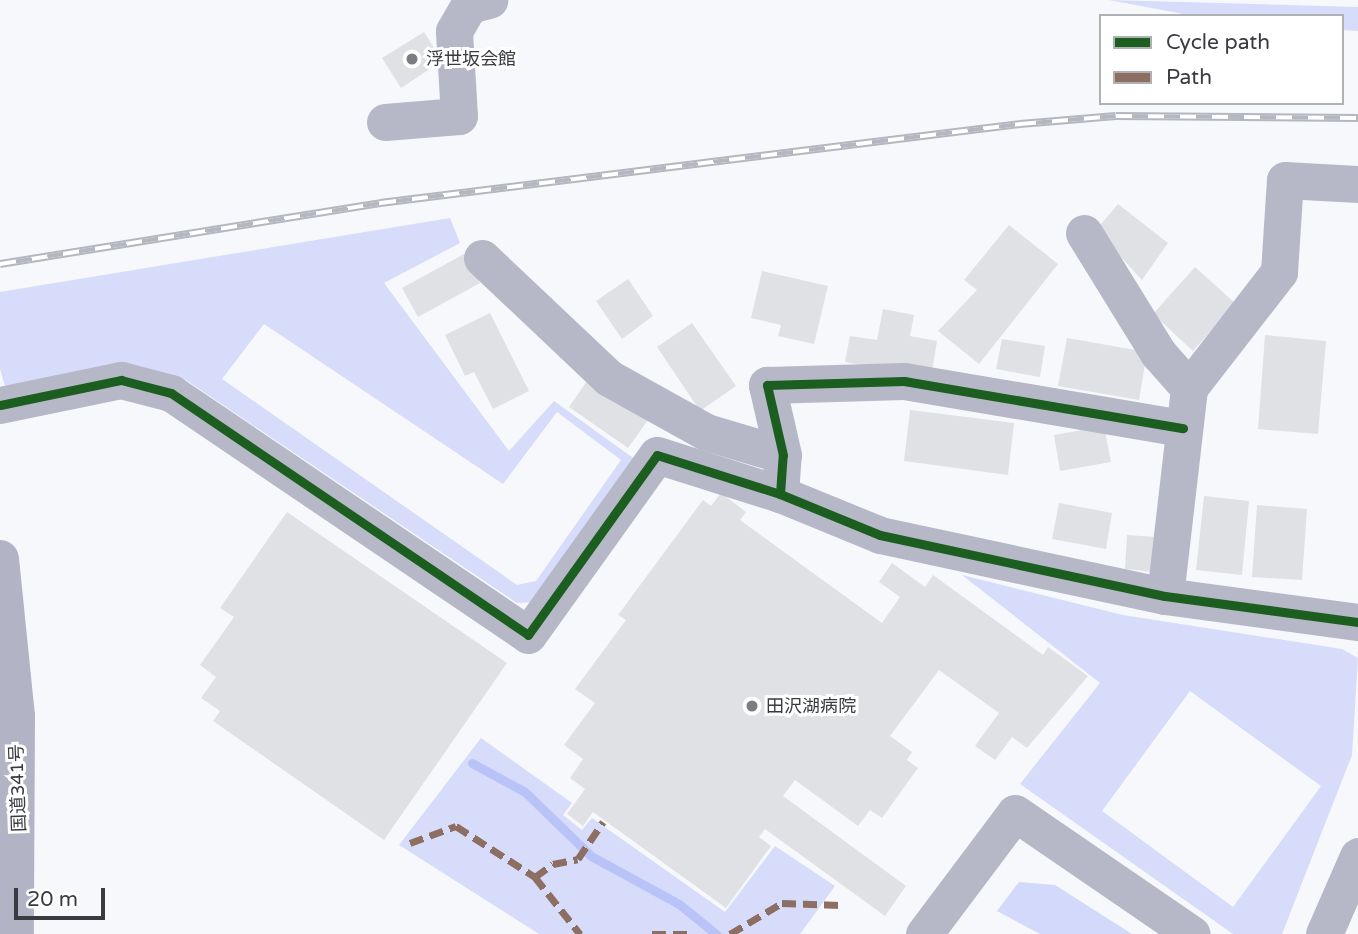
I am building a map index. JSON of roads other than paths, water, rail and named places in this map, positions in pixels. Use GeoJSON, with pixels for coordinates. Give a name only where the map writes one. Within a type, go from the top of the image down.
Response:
{"type":"FeatureCollection","features":[{"type":"Feature","properties":{"kind":"highway","name":"国道341号"},"geometry":{"type":"LineString","coordinates":[[0,559],[17,729],[15,934]]}},
{"type":"Feature","properties":{"kind":"street"},"geometry":{"type":"LineString","coordinates":[[385,122],[459,116],[454,31],[475,2]]}},
{"type":"Feature","properties":{"kind":"street"},"geometry":{"type":"LineString","coordinates":[[1165,596],[1189,388],[1279,272],[1286,221],[1285,180],[1358,184]]}},
{"type":"Feature","properties":{"kind":"street"},"geometry":{"type":"LineString","coordinates":[[1084,233],[1158,353],[1189,388]]}},
{"type":"Feature","properties":{"kind":"street"},"geometry":{"type":"LineString","coordinates":[[482,258],[609,378],[706,432],[783,455]]}},
{"type":"Feature","properties":{"kind":"street"},"geometry":{"type":"LineString","coordinates":[[0,405],[121,380],[171,393],[528,635],[657,455],[780,494],[880,535],[1165,596],[1358,622]]}},
{"type":"Feature","properties":{"kind":"street"},"geometry":{"type":"LineString","coordinates":[[780,494],[783,455],[767,385],[904,381],[1183,428]]}},
{"type":"Feature","properties":{"kind":"street"},"geometry":{"type":"LineString","coordinates":[[924,934],[1015,813],[1192,934]]}},
{"type":"Feature","properties":{"kind":"street"},"geometry":{"type":"LineString","coordinates":[[1324,934],[1358,856]]}},
{"type":"Feature","properties":{"kind":"waterway"},"geometry":{"type":"LineString","coordinates":[[472,763],[525,792],[591,856],[679,904],[716,934]]}},
{"type":"Feature","properties":{"kind":"railway"},"geometry":{"type":"LineString","coordinates":[[0,264],[380,203],[1020,124],[1116,116],[1358,118]]}},
{"type":"Feature","properties":{"kind":"place","name":"浮世坂会館"},"geometry":{"type":"Point","coordinates":[412,59]}},
{"type":"Feature","properties":{"kind":"place","name":"田沢湖病院"},"geometry":{"type":"Point","coordinates":[752,706]}}]}
